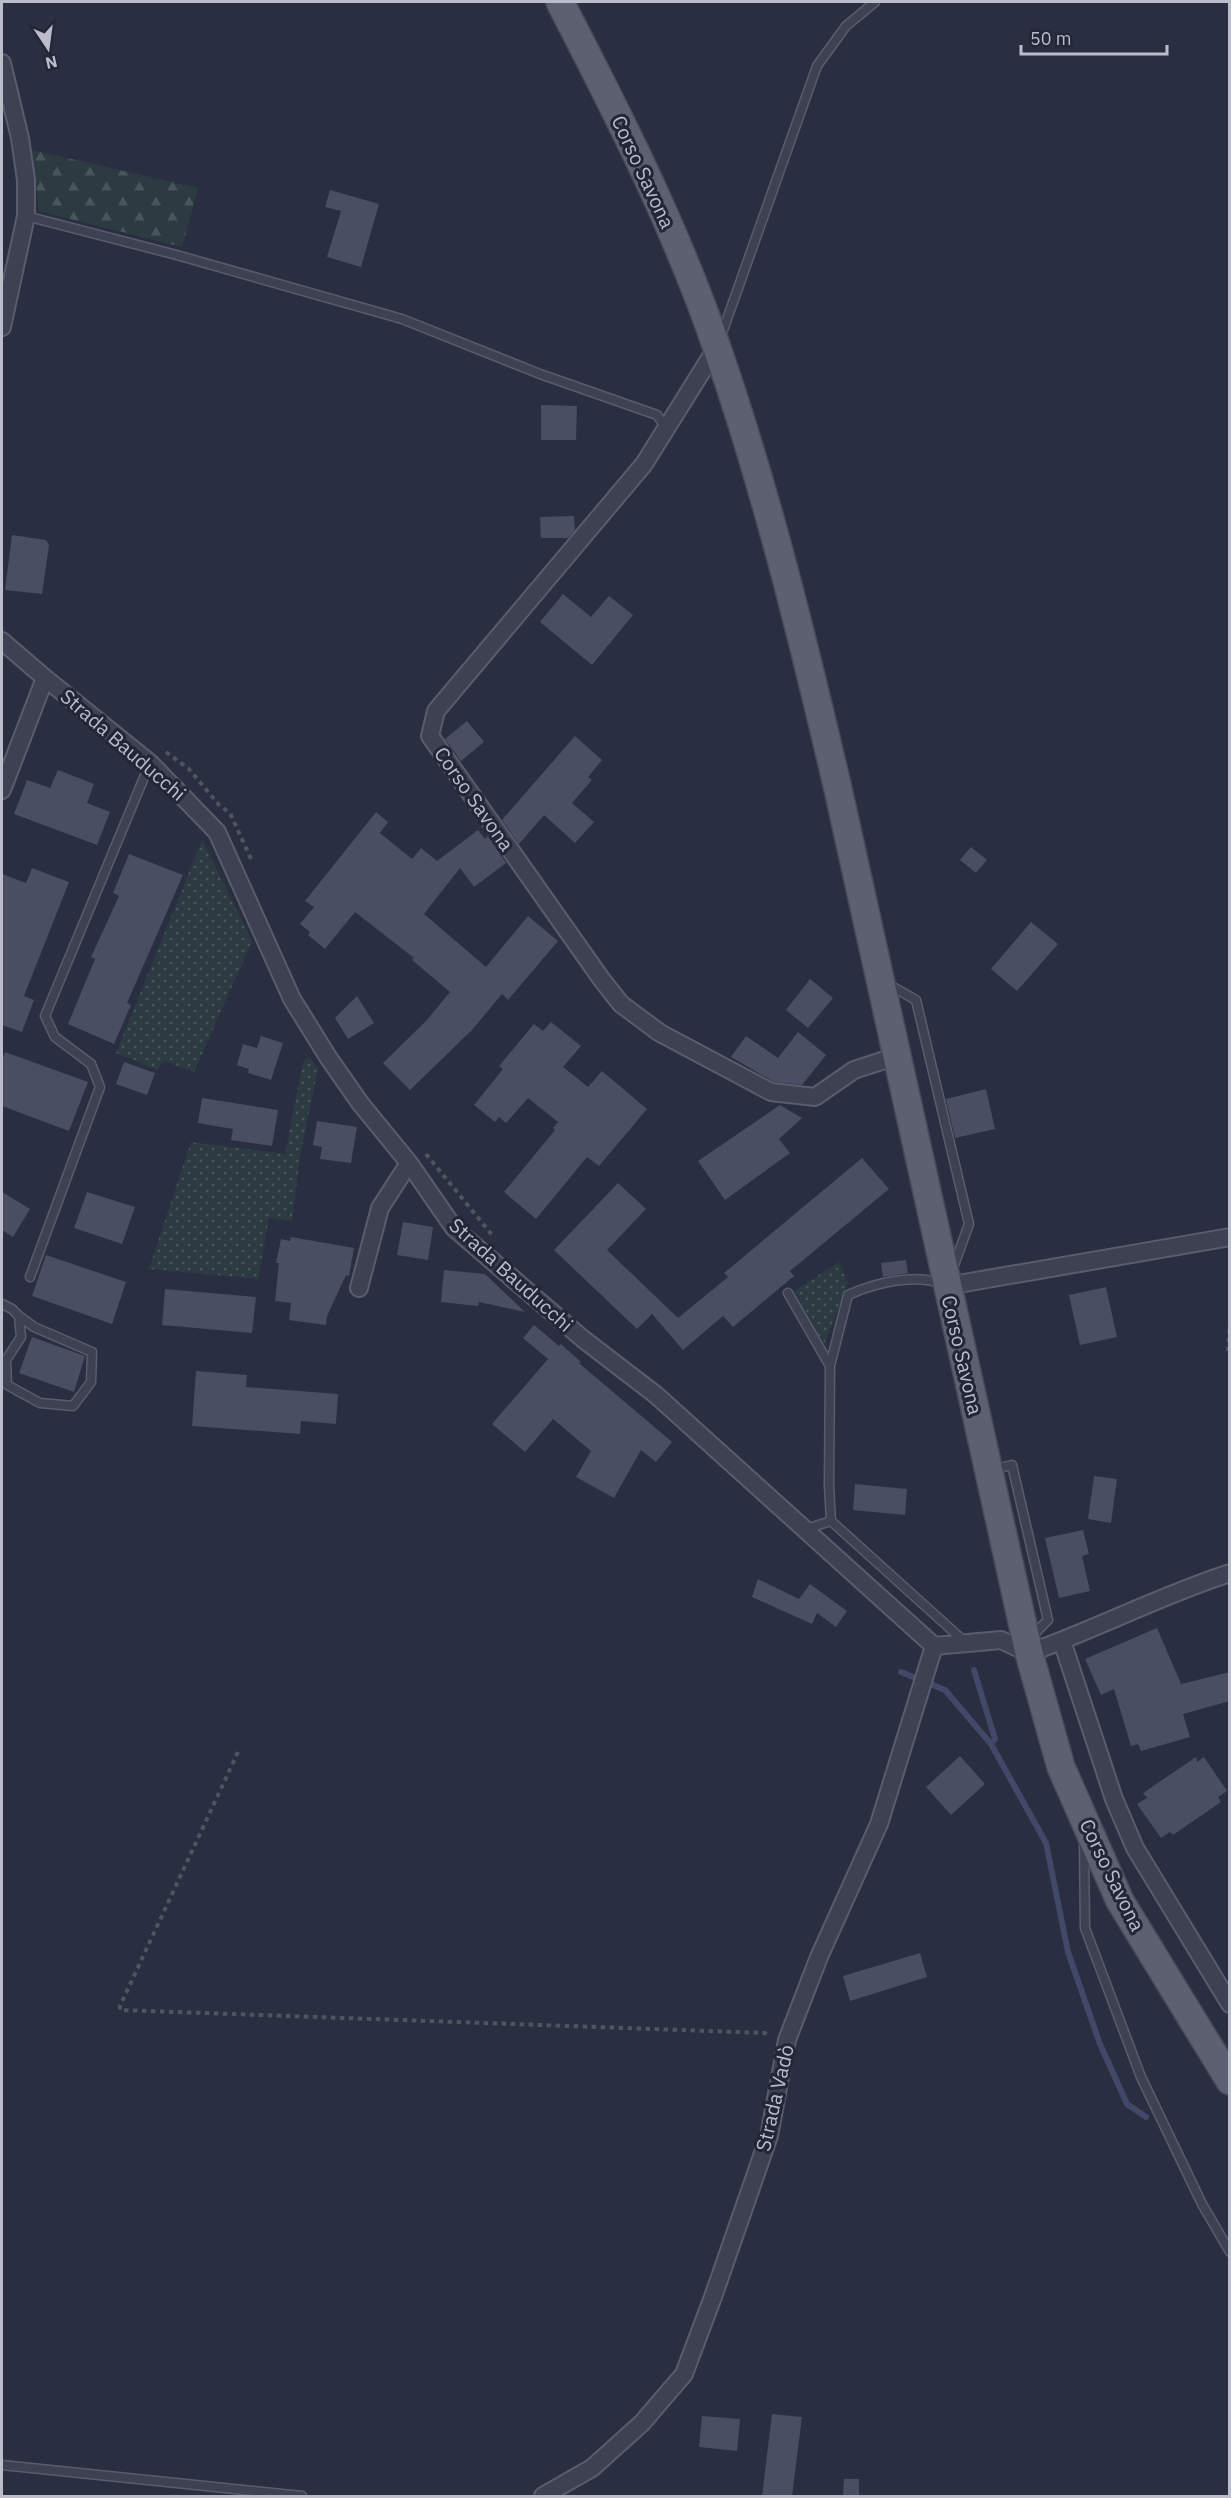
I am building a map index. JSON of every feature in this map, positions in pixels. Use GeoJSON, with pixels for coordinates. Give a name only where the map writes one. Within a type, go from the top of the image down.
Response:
{"type":"FeatureCollection","features":[{"type":"Feature","properties":{"kind":"main road","name":"Corso Savona"},"geometry":{"type":"LineString","coordinates":[[560,2],[653,191],[717,347],[766,502],[805,645],[1027,1648],[1061,1767],[1120,1901],[1230,2081]]}},
{"type":"Feature","properties":{"kind":"street"},"geometry":{"type":"LineString","coordinates":[[2,63],[20,138],[26,180],[26,216],[2,327]]}},
{"type":"Feature","properties":{"kind":"street","name":"Corso Savona"},"geometry":{"type":"LineString","coordinates":[[717,347],[644,464],[436,711],[430,736],[602,980],[621,1004],[660,1033],[771,1092],[791,1096],[815,1097],[854,1070],[897,1056]]}},
{"type":"Feature","properties":{"kind":"street","name":"Strada Bauducchi"},"geometry":{"type":"LineString","coordinates":[[2,640],[150,763],[217,832],[292,999],[354,1094],[409,1163],[454,1228],[583,1339],[656,1395],[934,1646]]}},
{"type":"Feature","properties":{"kind":"street","name":"Strada Bauducchi"},"geometry":{"type":"LineString","coordinates":[[2,790],[45,678]]}},
{"type":"Feature","properties":{"kind":"street"},"geometry":{"type":"LineString","coordinates":[[359,1288],[380,1208],[409,1163]]}},
{"type":"Feature","properties":{"kind":"street"},"geometry":{"type":"LineString","coordinates":[[947,1286],[1230,1237]]}},
{"type":"Feature","properties":{"kind":"street"},"geometry":{"type":"LineString","coordinates":[[934,1646],[1001,1640],[1027,1648],[1062,1641],[1183,1588],[1230,1573]]}},
{"type":"Feature","properties":{"kind":"street","name":"Corso Savona"},"geometry":{"type":"LineString","coordinates":[[1062,1641],[1114,1799],[1135,1848],[1230,2004]]}},
{"type":"Feature","properties":{"kind":"street","name":"Strada Vadò"},"geometry":{"type":"LineString","coordinates":[[543,2496],[592,2468],[642,2423],[684,2374],[769,2136],[786,2046],[819,1957],[879,1824],[934,1646]]}},
{"type":"Feature","properties":{"kind":"lane"},"geometry":{"type":"LineString","coordinates":[[717,347],[817,66],[846,26],[876,2]]}},
{"type":"Feature","properties":{"kind":"lane"},"geometry":{"type":"LineString","coordinates":[[26,216],[173,254],[402,319],[540,374],[657,415],[667,429]]}},
{"type":"Feature","properties":{"kind":"lane"},"geometry":{"type":"LineString","coordinates":[[30,1277],[100,1087],[91,1064],[55,1037],[45,1016],[150,763]]}},
{"type":"Feature","properties":{"kind":"lane"},"geometry":{"type":"LineString","coordinates":[[880,980],[916,1000],[969,1224],[947,1286],[928,1279],[872,1285],[848,1295],[830,1366],[831,1521],[967,1644]]}},
{"type":"Feature","properties":{"kind":"lane"},"geometry":{"type":"LineString","coordinates":[[788,1293],[830,1366]]}},
{"type":"Feature","properties":{"kind":"lane"},"geometry":{"type":"LineString","coordinates":[[2,1304],[12,1309],[34,1327],[92,1352],[91,1383],[73,1406],[40,1404],[7,1385],[6,1360],[21,1337],[19,1316]]}},
{"type":"Feature","properties":{"kind":"lane"},"geometry":{"type":"LineString","coordinates":[[803,1530],[831,1521]]}},
{"type":"Feature","properties":{"kind":"lane"},"geometry":{"type":"LineString","coordinates":[[1084,1818],[1085,1928],[1141,2077],[1202,2204],[1230,2252]]}},
{"type":"Feature","properties":{"kind":"lane"},"geometry":{"type":"LineString","coordinates":[[2,2465],[302,2496]]}},
{"type":"Feature","properties":{"kind":"path"},"geometry":{"type":"LineString","coordinates":[[161,748],[189,769],[219,805],[230,813],[243,838],[255,870]]}},
{"type":"Feature","properties":{"kind":"path"},"geometry":{"type":"LineString","coordinates":[[422,1148],[497,1241]]}},
{"type":"Feature","properties":{"kind":"path"},"geometry":{"type":"LineString","coordinates":[[1228,1351],[1230,1321]]}},
{"type":"Feature","properties":{"kind":"path"},"geometry":{"type":"LineString","coordinates":[[238,1752],[120,2010],[765,2033],[786,2046]]}},
{"type":"Feature","properties":{"kind":"green space"},"geometry":{"type":"Polygon","coordinates":[[[32,150],[198,188],[182,247],[39,211],[32,150]]]}},
{"type":"Feature","properties":{"kind":"green space"},"geometry":{"type":"Polygon","coordinates":[[[202,840],[252,941],[194,1072],[164,1061],[157,1070],[116,1053],[202,840]]]}},
{"type":"Feature","properties":{"kind":"green space"},"geometry":{"type":"Polygon","coordinates":[[[309,1056],[318,1069],[300,1156],[292,1221],[269,1218],[258,1279],[149,1269],[191,1142],[285,1154],[303,1062],[309,1056]]]}},
{"type":"Feature","properties":{"kind":"green space"},"geometry":{"type":"Polygon","coordinates":[[[839,1262],[848,1283],[824,1345],[794,1291],[839,1262]]]}},
{"type":"Feature","properties":{"kind":"building"},"geometry":{"type":"Polygon","coordinates":[[[330,190],[379,204],[361,267],[327,257],[341,211],[325,207],[330,190]]]}},
{"type":"Feature","properties":{"kind":"building"},"geometry":{"type":"Polygon","coordinates":[[[541,405],[577,406],[576,440],[541,440],[541,405]]]}},
{"type":"Feature","properties":{"kind":"building"},"geometry":{"type":"Polygon","coordinates":[[[574,516],[575,530],[568,538],[541,538],[540,517],[574,516]]]}},
{"type":"Feature","properties":{"kind":"building"},"geometry":{"type":"Polygon","coordinates":[[[12,535],[46,540],[49,545],[42,594],[5,590],[12,535]]]}},
{"type":"Feature","properties":{"kind":"building"},"geometry":{"type":"Polygon","coordinates":[[[563,594],[591,617],[609,596],[633,615],[592,665],[540,622],[563,594]]]}},
{"type":"Feature","properties":{"kind":"building"},"geometry":{"type":"Polygon","coordinates":[[[467,721],[484,742],[461,761],[445,739],[467,721]]]}},
{"type":"Feature","properties":{"kind":"building"},"geometry":{"type":"Polygon","coordinates":[[[575,736],[602,760],[588,777],[592,780],[572,803],[594,822],[575,843],[544,815],[519,844],[502,820],[575,736]]]}},
{"type":"Feature","properties":{"kind":"building"},"geometry":{"type":"Polygon","coordinates":[[[58,770],[94,784],[87,803],[110,812],[97,845],[14,814],[27,780],[50,788],[58,770]]]}},
{"type":"Feature","properties":{"kind":"building"},"geometry":{"type":"Polygon","coordinates":[[[376,812],[388,822],[380,833],[412,859],[421,848],[437,861],[478,830],[485,839],[488,836],[506,863],[474,887],[460,868],[424,914],[486,967],[528,916],[558,941],[508,1000],[502,994],[472,1030],[410,1090],[383,1063],[426,1021],[450,992],[412,960],[414,958],[355,912],[325,949],[308,935],[310,932],[300,924],[314,907],[305,901],[376,812]]]}},
{"type":"Feature","properties":{"kind":"building"},"geometry":{"type":"Polygon","coordinates":[[[971,847],[987,860],[976,873],[960,860],[971,847]]]}},
{"type":"Feature","properties":{"kind":"building"},"geometry":{"type":"Polygon","coordinates":[[[129,854],[183,875],[127,1003],[131,1005],[114,1044],[68,1024],[95,959],[91,957],[119,896],[113,893],[129,854]]]}},
{"type":"Feature","properties":{"kind":"building"},"geometry":{"type":"Polygon","coordinates":[[[32,868],[69,882],[24,996],[34,1000],[22,1032],[2,1025],[2,874],[26,883],[32,868]]]}},
{"type":"Feature","properties":{"kind":"building"},"geometry":{"type":"Polygon","coordinates":[[[1031,922],[1058,944],[1017,991],[991,969],[1031,922]]]}},
{"type":"Feature","properties":{"kind":"building"},"geometry":{"type":"Polygon","coordinates":[[[810,979],[833,998],[808,1028],[786,1010],[810,979]]]}},
{"type":"Feature","properties":{"kind":"building"},"geometry":{"type":"Polygon","coordinates":[[[357,996],[374,1023],[348,1039],[335,1018],[357,996]]]}},
{"type":"Feature","properties":{"kind":"building"},"geometry":{"type":"Polygon","coordinates":[[[551,1022],[581,1046],[563,1067],[588,1087],[602,1071],[647,1109],[599,1166],[587,1157],[536,1219],[504,1192],[555,1130],[553,1128],[558,1122],[528,1098],[506,1123],[499,1117],[495,1122],[474,1105],[503,1069],[499,1066],[534,1024],[543,1031],[551,1022]]]}},
{"type":"Feature","properties":{"kind":"building"},"geometry":{"type":"Polygon","coordinates":[[[798,1032],[826,1055],[802,1085],[774,1082],[731,1057],[746,1036],[778,1058],[798,1032]]]}},
{"type":"Feature","properties":{"kind":"building"},"geometry":{"type":"Polygon","coordinates":[[[261,1036],[283,1043],[271,1080],[248,1073],[249,1069],[237,1065],[243,1044],[257,1048],[261,1036]]]}},
{"type":"Feature","properties":{"kind":"building"},"geometry":{"type":"Polygon","coordinates":[[[5,1052],[88,1082],[69,1131],[2,1106],[2,1061],[5,1052]]]}},
{"type":"Feature","properties":{"kind":"building"},"geometry":{"type":"Polygon","coordinates":[[[124,1062],[155,1073],[147,1095],[116,1084],[124,1062]]]}},
{"type":"Feature","properties":{"kind":"building"},"geometry":{"type":"Polygon","coordinates":[[[986,1089],[995,1129],[955,1138],[946,1099],[986,1089]]]}},
{"type":"Feature","properties":{"kind":"building"},"geometry":{"type":"Polygon","coordinates":[[[202,1098],[278,1110],[272,1146],[231,1140],[233,1129],[198,1123],[202,1098]]]}},
{"type":"Feature","properties":{"kind":"building"},"geometry":{"type":"Polygon","coordinates":[[[780,1105],[802,1118],[779,1139],[790,1153],[725,1200],[698,1161],[780,1105]]]}},
{"type":"Feature","properties":{"kind":"building"},"geometry":{"type":"Polygon","coordinates":[[[317,1121],[357,1127],[351,1163],[320,1159],[322,1147],[313,1145],[317,1121]]]}},
{"type":"Feature","properties":{"kind":"building"},"geometry":{"type":"Polygon","coordinates":[[[862,1158],[889,1189],[790,1271],[794,1276],[733,1327],[723,1316],[683,1350],[652,1314],[637,1329],[554,1250],[618,1183],[646,1209],[607,1250],[678,1318],[728,1277],[724,1273],[862,1158]]]}},
{"type":"Feature","properties":{"kind":"building"},"geometry":{"type":"Polygon","coordinates":[[[2,1192],[30,1209],[13,1237],[2,1230],[2,1192]]]}},
{"type":"Feature","properties":{"kind":"building"},"geometry":{"type":"Polygon","coordinates":[[[87,1192],[135,1207],[122,1244],[74,1228],[87,1192]]]}},
{"type":"Feature","properties":{"kind":"building"},"geometry":{"type":"Polygon","coordinates":[[[403,1222],[433,1227],[428,1260],[397,1255],[403,1222]]]}},
{"type":"Feature","properties":{"kind":"building"},"geometry":{"type":"Polygon","coordinates":[[[291,1237],[354,1248],[349,1276],[346,1275],[327,1316],[326,1325],[289,1320],[291,1303],[275,1301],[279,1263],[276,1263],[281,1239],[290,1241],[291,1237]]]}},
{"type":"Feature","properties":{"kind":"building"},"geometry":{"type":"Polygon","coordinates":[[[46,1255],[126,1282],[112,1324],[32,1296],[46,1255]]]}},
{"type":"Feature","properties":{"kind":"building"},"geometry":{"type":"Polygon","coordinates":[[[906,1260],[908,1273],[883,1277],[881,1263],[906,1260]]]}},
{"type":"Feature","properties":{"kind":"building"},"geometry":{"type":"Polygon","coordinates":[[[444,1270],[485,1274],[525,1312],[479,1302],[478,1306],[441,1302],[444,1270]]]}},
{"type":"Feature","properties":{"kind":"building"},"geometry":{"type":"Polygon","coordinates":[[[1106,1287],[1117,1337],[1080,1345],[1069,1295],[1106,1287]]]}},
{"type":"Feature","properties":{"kind":"building"},"geometry":{"type":"Polygon","coordinates":[[[165,1289],[256,1297],[252,1333],[162,1325],[165,1289]]]}},
{"type":"Feature","properties":{"kind":"building"},"geometry":{"type":"Polygon","coordinates":[[[534,1325],[559,1346],[561,1344],[581,1362],[579,1363],[672,1442],[656,1462],[641,1450],[614,1498],[576,1477],[591,1451],[553,1419],[525,1452],[492,1424],[548,1359],[523,1338],[534,1325]]]}},
{"type":"Feature","properties":{"kind":"building"},"geometry":{"type":"Polygon","coordinates":[[[32,1337],[85,1356],[74,1392],[19,1373],[32,1337]]]}},
{"type":"Feature","properties":{"kind":"building"},"geometry":{"type":"Polygon","coordinates":[[[196,1371],[247,1375],[246,1387],[338,1394],[336,1424],[301,1421],[300,1434],[192,1426],[196,1371]]]}},
{"type":"Feature","properties":{"kind":"building"},"geometry":{"type":"Polygon","coordinates":[[[1094,1476],[1117,1479],[1111,1523],[1088,1519],[1094,1476]]]}},
{"type":"Feature","properties":{"kind":"building"},"geometry":{"type":"Polygon","coordinates":[[[855,1484],[907,1489],[905,1515],[853,1510],[855,1484]]]}},
{"type":"Feature","properties":{"kind":"building"},"geometry":{"type":"Polygon","coordinates":[[[1083,1530],[1089,1554],[1082,1556],[1090,1591],[1059,1598],[1045,1538],[1083,1530]]]}},
{"type":"Feature","properties":{"kind":"building"},"geometry":{"type":"Polygon","coordinates":[[[758,1579],[799,1599],[810,1584],[847,1611],[836,1627],[817,1613],[812,1624],[752,1597],[758,1579]]]}},
{"type":"Feature","properties":{"kind":"building"},"geometry":{"type":"Polygon","coordinates":[[[1157,1628],[1181,1684],[1230,1672],[1230,1701],[1183,1714],[1190,1737],[1141,1751],[1138,1744],[1131,1746],[1114,1689],[1101,1695],[1085,1659],[1157,1628]]]}},
{"type":"Feature","properties":{"kind":"building"},"geometry":{"type":"Polygon","coordinates":[[[960,1756],[985,1784],[951,1815],[926,1787],[960,1756]]]}},
{"type":"Feature","properties":{"kind":"building"},"geometry":{"type":"Polygon","coordinates":[[[1196,1757],[1197,1762],[1204,1757],[1227,1791],[1218,1797],[1221,1802],[1173,1835],[1170,1832],[1161,1838],[1137,1804],[1147,1798],[1143,1793],[1196,1757]]]}},
{"type":"Feature","properties":{"kind":"building"},"geometry":{"type":"Polygon","coordinates":[[[920,1953],[927,1977],[850,2001],[843,1976],[920,1953]]]}},
{"type":"Feature","properties":{"kind":"building"},"geometry":{"type":"Polygon","coordinates":[[[772,2414],[802,2417],[792,2496],[762,2496],[772,2414]]]}},
{"type":"Feature","properties":{"kind":"building"},"geometry":{"type":"Polygon","coordinates":[[[702,2416],[740,2419],[737,2451],[699,2447],[702,2416]]]}},
{"type":"Feature","properties":{"kind":"building"},"geometry":{"type":"Polygon","coordinates":[[[844,2479],[859,2479],[859,2496],[843,2496],[844,2479]]]}},
{"type":"Feature","properties":{"kind":"waterway"},"geometry":{"type":"LineString","coordinates":[[974,1670],[995,1739],[991,1744]]}},
{"type":"Feature","properties":{"kind":"waterway"},"geometry":{"type":"LineString","coordinates":[[901,1672],[945,1690],[991,1744],[1046,1843],[1068,1952],[1100,2044],[1127,2104],[1146,2117]]}}]}
